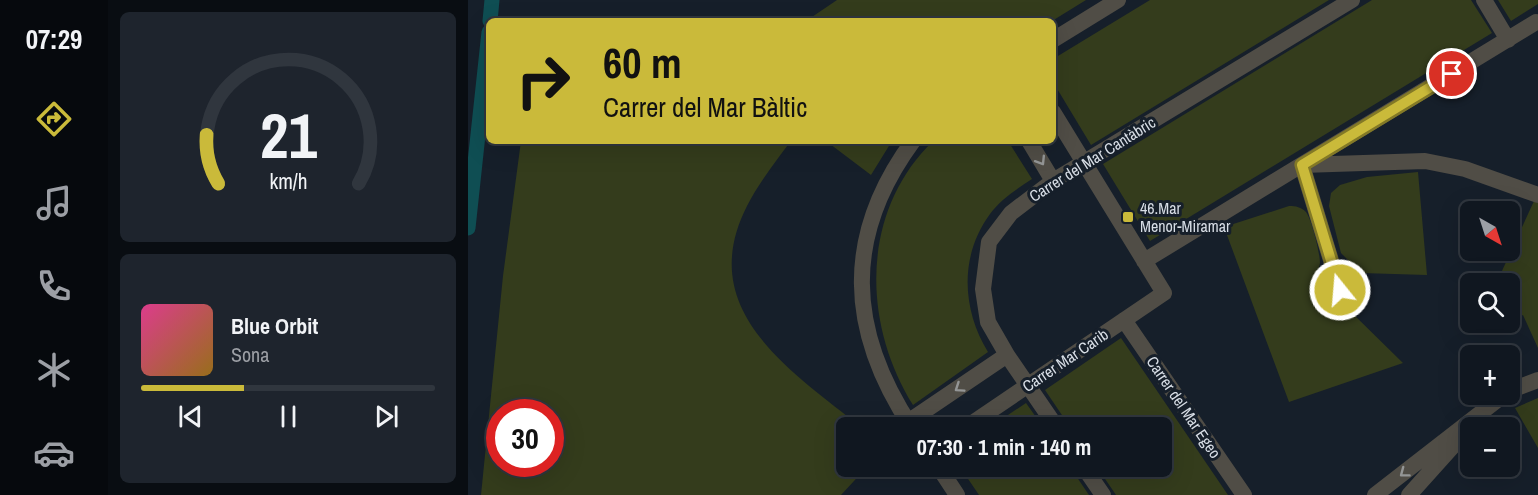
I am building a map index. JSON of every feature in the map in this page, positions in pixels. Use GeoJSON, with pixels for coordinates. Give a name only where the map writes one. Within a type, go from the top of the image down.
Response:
{"type":"FeatureCollection","features":[{"type":"Feature","properties":{"kind":"street"},"geometry":{"type":"LineString","coordinates":[[1056,38],[1118,0]]}},
{"type":"Feature","properties":{"kind":"street","name":"Carrer del Mar Cantàbric"},"geometry":{"type":"LineString","coordinates":[[1050,417],[1007,355],[988,322],[983,289],[989,242],[1011,213],[1053,181],[1352,0]]}},
{"type":"Feature","properties":{"kind":"street"},"geometry":{"type":"LineString","coordinates":[[1484,0],[1508,40]]}},
{"type":"Feature","properties":{"kind":"street"},"geometry":{"type":"LineString","coordinates":[[1056,117],[1144,261],[1536,22]]}},
{"type":"Feature","properties":{"kind":"street"},"geometry":{"type":"LineString","coordinates":[[905,417],[885,383],[878,365],[862,306],[861,271],[864,250],[880,195],[892,170],[911,144]]}},
{"type":"Feature","properties":{"kind":"street"},"geometry":{"type":"LineString","coordinates":[[1031,144],[1053,181]]}},
{"type":"Feature","properties":{"kind":"street"},"geometry":{"type":"LineString","coordinates":[[1302,165],[1425,161],[1465,169],[1538,195]]}},
{"type":"Feature","properties":{"kind":"street"},"geometry":{"type":"LineString","coordinates":[[1302,165],[1340,290]]}},
{"type":"Feature","properties":{"kind":"street","name":"Carrer Mar Carib"},"geometry":{"type":"LineString","coordinates":[[981,417],[1164,293],[1144,261]]}},
{"type":"Feature","properties":{"kind":"street","name":"Carrer del Mar Egeo"},"geometry":{"type":"LineString","coordinates":[[1124,320],[1244,495]]}},
{"type":"Feature","properties":{"kind":"street"},"geometry":{"type":"LineString","coordinates":[[921,417],[1007,355]]}},
{"type":"Feature","properties":{"kind":"street"},"geometry":{"type":"LineString","coordinates":[[1520,387],[1538,381]]}},
{"type":"Feature","properties":{"kind":"street"},"geometry":{"type":"LineString","coordinates":[[1375,495],[1492,405]]}},
{"type":"Feature","properties":{"kind":"street"},"geometry":{"type":"LineString","coordinates":[[1480,417],[1484,412]]}},
{"type":"Feature","properties":{"kind":"street"},"geometry":{"type":"LineString","coordinates":[[1410,494],[1460,439]]}},
{"type":"Feature","properties":{"kind":"street"},"geometry":{"type":"LineString","coordinates":[[945,477],[957,495]]}},
{"type":"Feature","properties":{"kind":"street"},"geometry":{"type":"LineString","coordinates":[[1091,477],[1103,495]]}},
{"type":"Feature","properties":{"kind":"green space"},"geometry":{"type":"Polygon","coordinates":[[[837,0],[1086,0],[1056,19],[810,18],[837,0]]]}},
{"type":"Feature","properties":{"kind":"green space"},"geometry":{"type":"Polygon","coordinates":[[[1150,0],[1329,0],[1091,145],[1056,87],[1056,57],[1150,0]]]}},
{"type":"Feature","properties":{"kind":"green space"},"geometry":{"type":"Polygon","coordinates":[[[1372,0],[1471,0],[1492,33],[1150,241],[1103,164],[1372,0]]]}},
{"type":"Feature","properties":{"kind":"green space"},"geometry":{"type":"Polygon","coordinates":[[[1498,0],[1538,0],[1538,4],[1511,21],[1498,0]]]}},
{"type":"Feature","properties":{"kind":"green space"},"geometry":{"type":"Polygon","coordinates":[[[521,144],[789,144],[747,206],[734,243],[732,276],[741,307],[758,334],[806,383],[848,417],[836,417],[836,477],[858,477],[841,495],[481,495],[486,445],[486,477],[564,477],[564,399],[491,399],[503,276],[521,144]]]}},
{"type":"Feature","properties":{"kind":"green space"},"geometry":{"type":"Polygon","coordinates":[[[830,144],[890,144],[871,175],[830,144]]]}},
{"type":"Feature","properties":{"kind":"green space"},"geometry":{"type":"Polygon","coordinates":[[[930,144],[1010,144],[1032,179],[994,209],[980,230],[973,247],[969,265],[969,301],[979,336],[988,352],[913,405],[896,373],[884,339],[878,304],[877,269],[881,234],[892,201],[909,169],[930,144]]]}},
{"type":"Feature","properties":{"kind":"green space"},"geometry":{"type":"Polygon","coordinates":[[[1418,172],[1427,275],[1361,273],[1341,253],[1329,206],[1331,193],[1340,185],[1367,177],[1418,172]]]}},
{"type":"Feature","properties":{"kind":"green space"},"geometry":{"type":"Polygon","coordinates":[[[1534,201],[1538,203],[1538,348],[1523,315],[1520,316],[1520,273],[1501,273],[1507,261],[1520,261],[1520,232],[1534,201]]]}},
{"type":"Feature","properties":{"kind":"green space"},"geometry":{"type":"Polygon","coordinates":[[[1289,206],[1298,207],[1306,212],[1313,229],[1320,263],[1313,282],[1319,303],[1329,310],[1349,310],[1403,363],[1289,402],[1224,227],[1289,206]]]}},
{"type":"Feature","properties":{"kind":"green space"},"geometry":{"type":"Polygon","coordinates":[[[1121,338],[1228,495],[1116,495],[1104,477],[1172,477],[1172,417],[1063,417],[1045,390],[1121,338]]]}},
{"type":"Feature","properties":{"kind":"green space"},"geometry":{"type":"Polygon","coordinates":[[[1538,398],[1538,448],[1515,408],[1538,398]]]}},
{"type":"Feature","properties":{"kind":"green space"},"geometry":{"type":"Polygon","coordinates":[[[1026,403],[1036,417],[1005,417],[1026,403]]]}},
{"type":"Feature","properties":{"kind":"green space"},"geometry":{"type":"Polygon","coordinates":[[[967,477],[1077,477],[1089,495],[979,495],[967,477]]]}},
{"type":"Feature","properties":{"kind":"waterway"},"geometry":{"type":"LineString","coordinates":[[490,18],[492,0]]}},
{"type":"Feature","properties":{"kind":"waterway"},"geometry":{"type":"LineString","coordinates":[[468,228],[486,60]]}},
{"type":"Feature","properties":{"kind":"place","name":"46.Mar Menor-Miramar"},"geometry":{"type":"Point","coordinates":[1128,217]}},
{"type":"Feature","properties":{"kind":"route"},"geometry":{"type":"LineString","coordinates":[[1340,290],[1302,165],[1452,74]]}}]}
